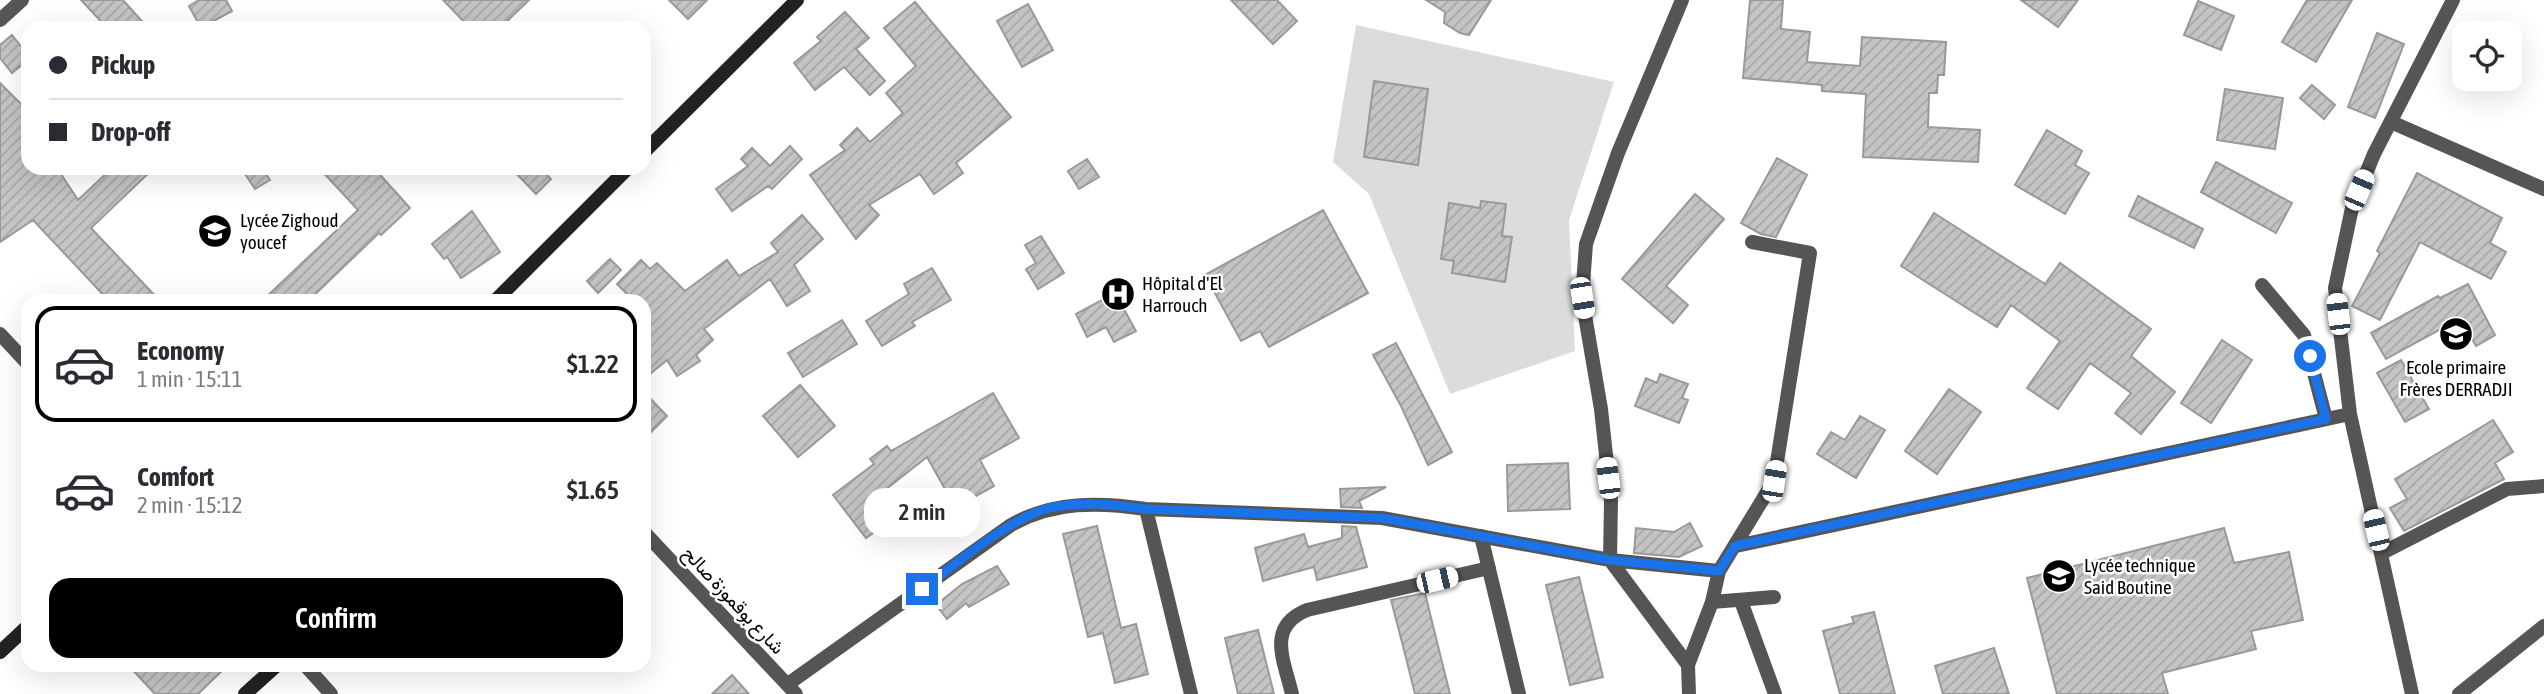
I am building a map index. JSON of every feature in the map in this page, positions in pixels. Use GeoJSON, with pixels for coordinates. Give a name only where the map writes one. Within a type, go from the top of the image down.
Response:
{"type":"FeatureCollection","features":[{"type":"Feature","properties":{"kind":"main road"},"geometry":{"type":"LineString","coordinates":[[651,145],[796,0]]}},
{"type":"Feature","properties":{"kind":"main road"},"geometry":{"type":"LineString","coordinates":[[502,294],[621,175]]}},
{"type":"Feature","properties":{"kind":"main road"},"geometry":{"type":"LineString","coordinates":[[0,652],[21,632]]}},
{"type":"Feature","properties":{"kind":"main road"},"geometry":{"type":"LineString","coordinates":[[245,694],[269,672]]}},
{"type":"Feature","properties":{"kind":"street"},"geometry":{"type":"LineString","coordinates":[[0,20],[22,0]]}},
{"type":"Feature","properties":{"kind":"street"},"geometry":{"type":"LineString","coordinates":[[1682,0],[1618,153],[1586,244],[1582,298],[1601,409],[1611,501],[1610,560],[1688,665]]}},
{"type":"Feature","properties":{"kind":"street"},"geometry":{"type":"LineString","coordinates":[[2412,694],[2350,414],[2335,288],[2352,208],[2374,154],[2453,0]]}},
{"type":"Feature","properties":{"kind":"street"},"geometry":{"type":"LineString","coordinates":[[2391,122],[2544,189]]}},
{"type":"Feature","properties":{"kind":"street"},"geometry":{"type":"LineString","coordinates":[[1689,694],[1688,665],[1712,602],[1719,571],[1774,481],[1810,253],[1752,242]]}},
{"type":"Feature","properties":{"kind":"street"},"geometry":{"type":"LineString","coordinates":[[2262,285],[2304,334],[2326,419]]}},
{"type":"Feature","properties":{"kind":"street"},"geometry":{"type":"LineString","coordinates":[[0,334],[21,356]]}},
{"type":"Feature","properties":{"kind":"street"},"geometry":{"type":"LineString","coordinates":[[1735,546],[2350,414]]}},
{"type":"Feature","properties":{"kind":"street"},"geometry":{"type":"LineString","coordinates":[[2382,553],[2507,489],[2544,486]]}},
{"type":"Feature","properties":{"kind":"street"},"geometry":{"type":"LineString","coordinates":[[792,689],[1011,525],[1028,515],[1054,507],[1110,503],[1146,509],[1382,518],[1610,560],[1719,571]]}},
{"type":"Feature","properties":{"kind":"street"},"geometry":{"type":"LineString","coordinates":[[1146,509],[1191,694]]}},
{"type":"Feature","properties":{"kind":"street"},"geometry":{"type":"LineString","coordinates":[[1482,536],[1519,694]]}},
{"type":"Feature","properties":{"kind":"street","name":"شارع بوقموزة صالح"},"geometry":{"type":"LineString","coordinates":[[651,539],[792,689]]}},
{"type":"Feature","properties":{"kind":"street"},"geometry":{"type":"LineString","coordinates":[[1292,694],[1281,651],[1281,637],[1284,625],[1296,615],[1307,610],[1489,568]]}},
{"type":"Feature","properties":{"kind":"street"},"geometry":{"type":"LineString","coordinates":[[1712,602],[1773,597]]}},
{"type":"Feature","properties":{"kind":"street"},"geometry":{"type":"LineString","coordinates":[[1741,601],[1775,694]]}},
{"type":"Feature","properties":{"kind":"street"},"geometry":{"type":"LineString","coordinates":[[2459,694],[2544,626]]}},
{"type":"Feature","properties":{"kind":"street"},"geometry":{"type":"LineString","coordinates":[[311,672],[331,694]]}},
{"type":"Feature","properties":{"kind":"shaded area"},"geometry":{"type":"Polygon","coordinates":[[[1356,25],[1614,82],[1569,220],[1575,351],[1450,394],[1369,194],[1333,162],[1356,25]]]}},
{"type":"Feature","properties":{"kind":"building"},"geometry":{"type":"Polygon","coordinates":[[[81,0],[123,0],[142,21],[100,21],[81,0]]]}},
{"type":"Feature","properties":{"kind":"building"},"geometry":{"type":"Polygon","coordinates":[[[199,0],[226,0],[232,11],[214,21],[197,21],[189,6],[199,0]]]}},
{"type":"Feature","properties":{"kind":"building"},"geometry":{"type":"Polygon","coordinates":[[[443,0],[529,0],[507,21],[463,21],[443,0]]]}},
{"type":"Feature","properties":{"kind":"building"},"geometry":{"type":"Polygon","coordinates":[[[669,0],[707,0],[688,19],[669,0]]]}},
{"type":"Feature","properties":{"kind":"building"},"geometry":{"type":"Polygon","coordinates":[[[1231,0],[1277,0],[1297,21],[1273,44],[1231,0]]]}},
{"type":"Feature","properties":{"kind":"building"},"geometry":{"type":"Polygon","coordinates":[[[1426,0],[1491,0],[1469,35],[1444,23],[1445,12],[1426,0]]]}},
{"type":"Feature","properties":{"kind":"building"},"geometry":{"type":"Polygon","coordinates":[[[1750,0],[1783,0],[1781,29],[1810,32],[1807,62],[1860,66],[1862,37],[1946,42],[1944,75],[1938,75],[1937,93],[1929,93],[1928,127],[1980,130],[1978,162],[1863,157],[1866,94],[1822,91],[1822,85],[1743,78],[1750,0]]]}},
{"type":"Feature","properties":{"kind":"building"},"geometry":{"type":"Polygon","coordinates":[[[2021,0],[2078,0],[2058,27],[2021,0]]]}},
{"type":"Feature","properties":{"kind":"building"},"geometry":{"type":"Polygon","coordinates":[[[2307,0],[2352,0],[2316,62],[2282,42],[2307,0]]]}},
{"type":"Feature","properties":{"kind":"building"},"geometry":{"type":"Polygon","coordinates":[[[2198,1],[2234,16],[2221,50],[2184,35],[2198,1]]]}},
{"type":"Feature","properties":{"kind":"building"},"geometry":{"type":"Polygon","coordinates":[[[915,2],[1011,117],[956,163],[963,173],[934,194],[920,174],[869,205],[879,215],[856,239],[810,175],[845,150],[840,145],[857,128],[870,142],[903,113],[886,93],[916,66],[884,28],[915,2]]]}},
{"type":"Feature","properties":{"kind":"building"},"geometry":{"type":"Polygon","coordinates":[[[1028,4],[1053,50],[1022,67],[997,21],[1028,4]]]}},
{"type":"Feature","properties":{"kind":"building"},"geometry":{"type":"Polygon","coordinates":[[[845,12],[869,38],[856,49],[885,81],[870,95],[844,67],[815,90],[794,63],[821,41],[817,37],[845,12]]]}},
{"type":"Feature","properties":{"kind":"building"},"geometry":{"type":"Polygon","coordinates":[[[2377,33],[2404,44],[2375,118],[2348,107],[2377,33]]]}},
{"type":"Feature","properties":{"kind":"building"},"geometry":{"type":"Polygon","coordinates":[[[12,35],[21,46],[21,66],[12,73],[0,58],[0,45],[12,35]]]}},
{"type":"Feature","properties":{"kind":"building"},"geometry":{"type":"Polygon","coordinates":[[[1374,81],[1428,89],[1418,165],[1364,157],[1374,81]]]}},
{"type":"Feature","properties":{"kind":"building"},"geometry":{"type":"Polygon","coordinates":[[[0,83],[21,104],[21,175],[62,175],[78,200],[105,175],[147,175],[91,228],[153,294],[102,294],[33,220],[0,242],[0,83]]]}},
{"type":"Feature","properties":{"kind":"building"},"geometry":{"type":"Polygon","coordinates":[[[2312,85],[2335,105],[2324,119],[2300,98],[2312,85]]]}},
{"type":"Feature","properties":{"kind":"building"},"geometry":{"type":"Polygon","coordinates":[[[2225,89],[2283,98],[2275,149],[2217,140],[2225,89]]]}},
{"type":"Feature","properties":{"kind":"building"},"geometry":{"type":"Polygon","coordinates":[[[2047,130],[2082,151],[2075,165],[2089,173],[2065,214],[2015,185],[2047,130]]]}},
{"type":"Feature","properties":{"kind":"building"},"geometry":{"type":"Polygon","coordinates":[[[790,146],[802,159],[772,189],[768,186],[732,211],[716,189],[748,166],[741,159],[752,148],[770,166],[790,146]]]}},
{"type":"Feature","properties":{"kind":"building"},"geometry":{"type":"Polygon","coordinates":[[[1777,158],[1807,175],[1776,237],[1761,234],[1741,223],[1777,158]]]}},
{"type":"Feature","properties":{"kind":"building"},"geometry":{"type":"Polygon","coordinates":[[[1087,159],[1099,177],[1079,189],[1068,171],[1087,159]]]}},
{"type":"Feature","properties":{"kind":"building"},"geometry":{"type":"Polygon","coordinates":[[[2216,162],[2292,203],[2276,233],[2201,192],[2216,162]]]}},
{"type":"Feature","properties":{"kind":"building"},"geometry":{"type":"Polygon","coordinates":[[[2417,173],[2502,218],[2490,243],[2506,252],[2491,279],[2420,242],[2380,320],[2352,306],[2417,173]]]}},
{"type":"Feature","properties":{"kind":"building"},"geometry":{"type":"Polygon","coordinates":[[[246,175],[267,175],[270,180],[255,189],[246,175]]]}},
{"type":"Feature","properties":{"kind":"building"},"geometry":{"type":"Polygon","coordinates":[[[326,175],[380,175],[410,208],[381,235],[379,233],[315,294],[269,294],[358,210],[326,175]]]}},
{"type":"Feature","properties":{"kind":"building"},"geometry":{"type":"Polygon","coordinates":[[[518,175],[547,175],[551,179],[536,194],[518,175]]]}},
{"type":"Feature","properties":{"kind":"building"},"geometry":{"type":"Polygon","coordinates":[[[1695,194],[1724,219],[1666,286],[1688,305],[1673,323],[1622,279],[1695,194]]]}},
{"type":"Feature","properties":{"kind":"building"},"geometry":{"type":"Polygon","coordinates":[[[2138,196],[2203,229],[2194,248],[2129,216],[2138,196]]]}},
{"type":"Feature","properties":{"kind":"building"},"geometry":{"type":"Polygon","coordinates":[[[1481,201],[1506,204],[1502,236],[1512,237],[1505,282],[1452,273],[1454,261],[1441,259],[1449,203],[1480,208],[1481,201]]]}},
{"type":"Feature","properties":{"kind":"building"},"geometry":{"type":"Polygon","coordinates":[[[1323,210],[1368,293],[1269,347],[1260,331],[1241,341],[1205,275],[1323,210]]]}},
{"type":"Feature","properties":{"kind":"building"},"geometry":{"type":"Polygon","coordinates":[[[472,211],[500,252],[461,278],[447,257],[444,259],[432,244],[472,211]]]}},
{"type":"Feature","properties":{"kind":"building"},"geometry":{"type":"Polygon","coordinates":[[[1934,213],[2045,284],[2060,263],[2151,329],[2131,356],[2175,392],[2141,434],[2115,413],[2131,393],[2090,363],[2058,409],[2027,388],[2060,341],[2011,305],[1997,327],[1901,266],[1934,213]]]}},
{"type":"Feature","properties":{"kind":"building"},"geometry":{"type":"Polygon","coordinates":[[[802,215],[823,239],[794,265],[810,291],[787,306],[770,279],[704,329],[713,340],[696,355],[700,361],[677,376],[667,360],[651,373],[651,294],[627,294],[617,284],[641,260],[650,269],[657,263],[685,291],[727,260],[739,276],[778,252],[771,243],[802,215]]]}},
{"type":"Feature","properties":{"kind":"building"},"geometry":{"type":"Polygon","coordinates":[[[1041,236],[1064,273],[1038,289],[1026,269],[1036,263],[1025,245],[1041,236]]]}},
{"type":"Feature","properties":{"kind":"building"},"geometry":{"type":"Polygon","coordinates":[[[610,259],[621,270],[598,293],[587,281],[610,259]]]}},
{"type":"Feature","properties":{"kind":"building"},"geometry":{"type":"Polygon","coordinates":[[[932,268],[951,300],[912,322],[915,326],[882,346],[866,321],[909,294],[904,284],[932,268]]]}},
{"type":"Feature","properties":{"kind":"building"},"geometry":{"type":"Polygon","coordinates":[[[2468,284],[2495,335],[2476,346],[2461,318],[2386,359],[2371,333],[2438,296],[2440,298],[2468,284]]]}},
{"type":"Feature","properties":{"kind":"building"},"geometry":{"type":"Polygon","coordinates":[[[1115,293],[1136,331],[1114,342],[1106,327],[1087,337],[1076,314],[1115,293]]]}},
{"type":"Feature","properties":{"kind":"building"},"geometry":{"type":"Polygon","coordinates":[[[842,320],[857,344],[803,377],[788,353],[842,320]]]}},
{"type":"Feature","properties":{"kind":"building"},"geometry":{"type":"Polygon","coordinates":[[[2222,340],[2252,360],[2211,423],[2181,403],[2222,340]]]}},
{"type":"Feature","properties":{"kind":"building"},"geometry":{"type":"Polygon","coordinates":[[[1396,343],[1452,452],[1428,465],[1401,406],[1373,355],[1396,343]]]}},
{"type":"Feature","properties":{"kind":"building"},"geometry":{"type":"Polygon","coordinates":[[[2401,360],[2429,409],[2405,422],[2377,373],[2401,360]]]}},
{"type":"Feature","properties":{"kind":"building"},"geometry":{"type":"Polygon","coordinates":[[[1660,374],[1688,384],[1682,398],[1688,400],[1679,423],[1635,406],[1646,378],[1657,383],[1660,374]]]}},
{"type":"Feature","properties":{"kind":"building"},"geometry":{"type":"Polygon","coordinates":[[[800,385],[835,426],[798,457],[763,416],[800,385]]]}},
{"type":"Feature","properties":{"kind":"building"},"geometry":{"type":"Polygon","coordinates":[[[1949,389],[1981,412],[1937,474],[1905,451],[1949,389]]]}},
{"type":"Feature","properties":{"kind":"building"},"geometry":{"type":"Polygon","coordinates":[[[993,393],[1019,438],[980,460],[994,486],[972,498],[977,506],[941,525],[930,504],[946,496],[943,490],[945,489],[927,457],[885,490],[888,495],[874,505],[887,523],[866,538],[833,495],[874,464],[870,459],[887,446],[891,451],[993,393]]]}},
{"type":"Feature","properties":{"kind":"building"},"geometry":{"type":"Polygon","coordinates":[[[651,399],[667,416],[651,432],[651,399]]]}},
{"type":"Feature","properties":{"kind":"building"},"geometry":{"type":"Polygon","coordinates":[[[1860,416],[1885,430],[1856,478],[1817,454],[1831,432],[1845,440],[1860,416]]]}},
{"type":"Feature","properties":{"kind":"building"},"geometry":{"type":"Polygon","coordinates":[[[2493,420],[2513,452],[2495,463],[2504,479],[2404,531],[2390,508],[2407,499],[2395,479],[2493,420]]]}},
{"type":"Feature","properties":{"kind":"building"},"geometry":{"type":"Polygon","coordinates":[[[1568,463],[1570,509],[1508,511],[1507,465],[1568,463]]]}},
{"type":"Feature","properties":{"kind":"building"},"geometry":{"type":"Polygon","coordinates":[[[1386,487],[1359,501],[1362,508],[1341,507],[1340,489],[1386,487]]]}},
{"type":"Feature","properties":{"kind":"building"},"geometry":{"type":"Polygon","coordinates":[[[1690,523],[1702,546],[1679,557],[1634,553],[1636,528],[1674,532],[1690,523]]]}},
{"type":"Feature","properties":{"kind":"building"},"geometry":{"type":"Polygon","coordinates":[[[1097,526],[1121,628],[1136,624],[1148,674],[1115,683],[1103,633],[1088,637],[1063,534],[1097,526]]]}},
{"type":"Feature","properties":{"kind":"building"},"geometry":{"type":"Polygon","coordinates":[[[1342,526],[1356,527],[1367,567],[1317,580],[1314,567],[1263,581],[1255,548],[1304,534],[1308,547],[1342,538],[1342,526]]]}},
{"type":"Feature","properties":{"kind":"building"},"geometry":{"type":"Polygon","coordinates":[[[2224,528],[2234,563],[2289,552],[2303,620],[2251,631],[2256,649],[2162,673],[2168,694],[2057,694],[2027,578],[2224,528]]]}},
{"type":"Feature","properties":{"kind":"building"},"geometry":{"type":"Polygon","coordinates":[[[997,566],[1009,584],[969,607],[966,603],[947,619],[936,605],[962,584],[997,566]]]}},
{"type":"Feature","properties":{"kind":"building"},"geometry":{"type":"Polygon","coordinates":[[[1579,577],[1603,677],[1570,685],[1546,585],[1579,577]]]}},
{"type":"Feature","properties":{"kind":"building"},"geometry":{"type":"Polygon","coordinates":[[[1425,593],[1450,694],[1415,694],[1391,600],[1425,593]]]}},
{"type":"Feature","properties":{"kind":"building"},"geometry":{"type":"Polygon","coordinates":[[[1874,612],[1895,694],[1840,694],[1823,631],[1854,623],[1852,617],[1874,612]]]}},
{"type":"Feature","properties":{"kind":"building"},"geometry":{"type":"Polygon","coordinates":[[[1258,630],[1274,694],[1238,694],[1225,638],[1258,630]]]}},
{"type":"Feature","properties":{"kind":"building"},"geometry":{"type":"Polygon","coordinates":[[[1994,648],[2009,694],[1943,694],[1935,666],[1994,648]]]}},
{"type":"Feature","properties":{"kind":"building"},"geometry":{"type":"Polygon","coordinates":[[[135,672],[221,672],[198,694],[155,694],[135,672]]]}},
{"type":"Feature","properties":{"kind":"building"},"geometry":{"type":"Polygon","coordinates":[[[732,675],[749,694],[712,694],[732,675]]]}},
{"type":"Feature","properties":{"kind":"place","name":"Lycée Zighoud youcef"},"geometry":{"type":"Point","coordinates":[215,231]}},
{"type":"Feature","properties":{"kind":"place","name":"Hôpital d'El Harrouch"},"geometry":{"type":"Point","coordinates":[1118,294]}},
{"type":"Feature","properties":{"kind":"place","name":"Ecole primaire Frères DERRADJI"},"geometry":{"type":"Point","coordinates":[2456,334]}},
{"type":"Feature","properties":{"kind":"place","name":"Lycée technique Said Boutine"},"geometry":{"type":"Point","coordinates":[2059,576]}},
{"type":"Feature","properties":{"kind":"route"},"geometry":{"type":"LineString","coordinates":[[922,589],[1028,515],[1054,507],[1110,503],[1146,509],[1382,518],[1610,560],[1719,571],[1735,546],[2326,419],[2310,356]]}}]}
